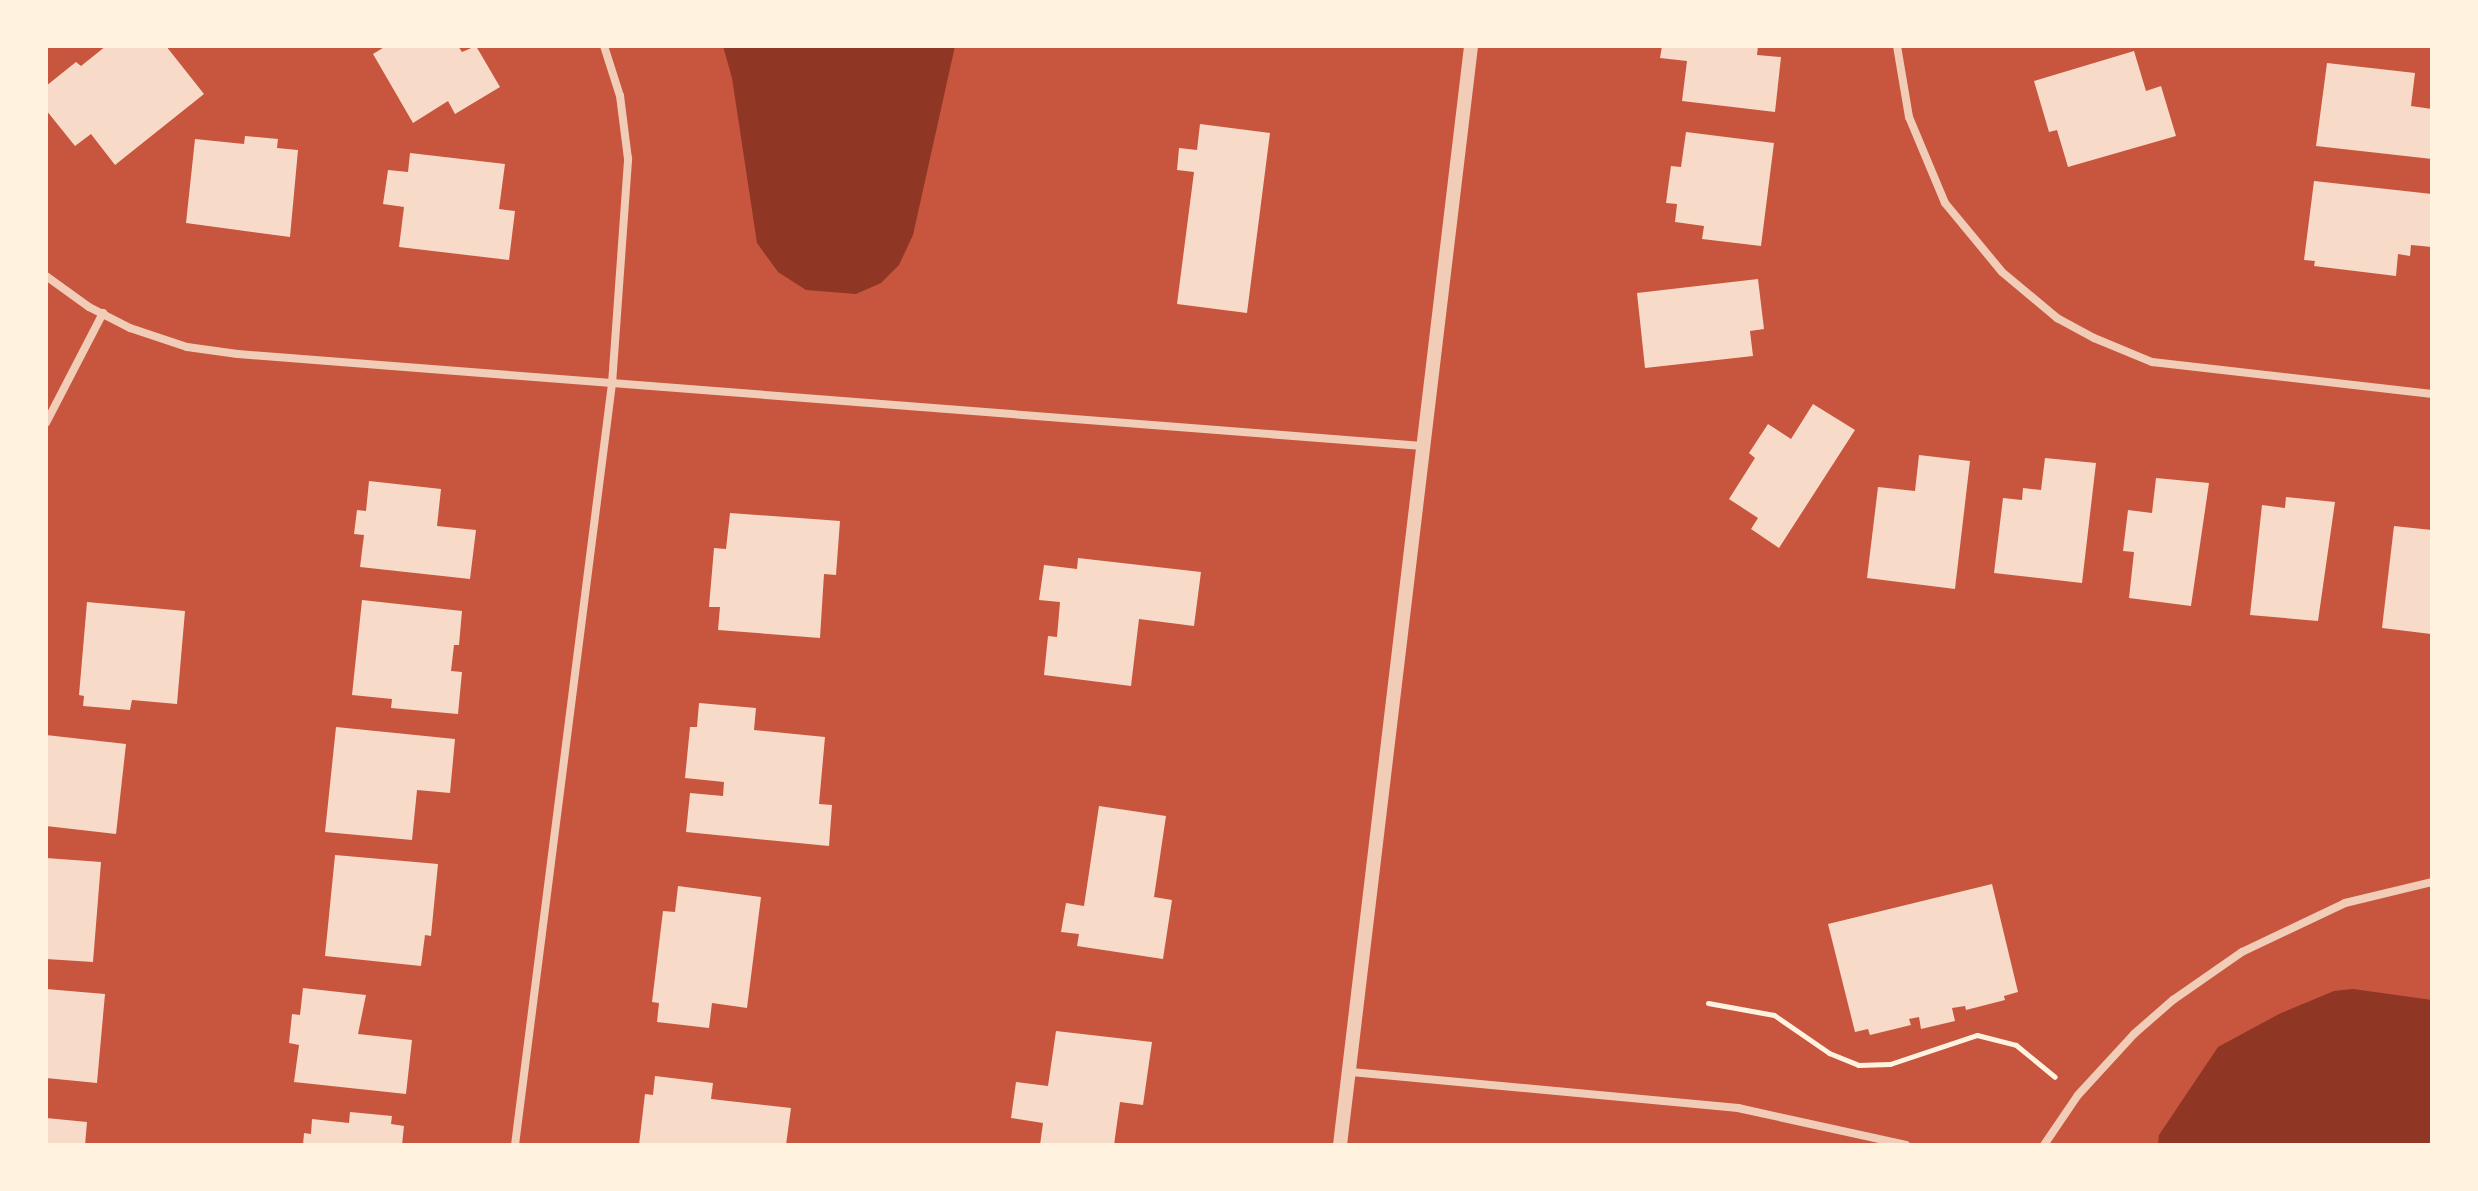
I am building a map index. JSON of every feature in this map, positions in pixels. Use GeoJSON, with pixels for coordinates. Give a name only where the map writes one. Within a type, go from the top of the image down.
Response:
{"type":"FeatureCollection","features":[{"type":"Feature","properties":{"kind":"street"},"geometry":{"type":"LineString","coordinates":[[515,1145],[612,384],[628,159],[620,96],[604,46]]}},
{"type":"Feature","properties":{"kind":"street"},"geometry":{"type":"LineString","coordinates":[[1340,1145],[1471,46]]}},
{"type":"Feature","properties":{"kind":"street"},"geometry":{"type":"LineString","coordinates":[[1897,46],[1909,117],[1945,203],[2002,272],[2057,318],[2094,338],[2152,362],[2432,394]]}},
{"type":"Feature","properties":{"kind":"street"},"geometry":{"type":"LineString","coordinates":[[46,276],[116,322],[159,339],[238,354],[1422,446]]}},
{"type":"Feature","properties":{"kind":"street"},"geometry":{"type":"LineString","coordinates":[[46,423],[103,313]]}},
{"type":"Feature","properties":{"kind":"street"},"geometry":{"type":"LineString","coordinates":[[2044,1145],[2078,1095],[2153,1017],[2242,952],[2345,903],[2432,882]]}},
{"type":"Feature","properties":{"kind":"street"},"geometry":{"type":"LineString","coordinates":[[1351,1072],[1738,1108],[1906,1145]]}},
{"type":"Feature","properties":{"kind":"path"},"geometry":{"type":"LineString","coordinates":[[1708,1003],[1774,1015],[1829,1053],[1858,1065],[1890,1064],[1977,1035],[1991,1036],[2016,1045],[2078,1095]]}},
{"type":"Feature","properties":{"kind":"shaded area"},"geometry":{"type":"Polygon","coordinates":[[[723,46],[955,46],[913,235],[899,265],[881,283],[856,294],[806,290],[778,272],[757,243],[732,78],[723,46]]]}},
{"type":"Feature","properties":{"kind":"shaded area"},"geometry":{"type":"Polygon","coordinates":[[[2353,989],[2432,1000],[2432,1145],[2158,1145],[2159,1135],[2218,1047],[2279,1014],[2334,991],[2353,989]]]}},
{"type":"Feature","properties":{"kind":"building"},"geometry":{"type":"Polygon","coordinates":[[[106,46],[166,46],[204,94],[115,165],[91,134],[75,146],[46,110],[46,86],[76,62],[81,66],[106,46]]]}},
{"type":"Feature","properties":{"kind":"building"},"geometry":{"type":"Polygon","coordinates":[[[386,46],[458,46],[462,52],[476,46],[500,87],[455,114],[448,101],[413,123],[373,54],[386,46]]]}},
{"type":"Feature","properties":{"kind":"building"},"geometry":{"type":"Polygon","coordinates":[[[1662,46],[1758,46],[1757,55],[1781,57],[1775,112],[1682,101],[1687,61],[1660,58],[1662,46]]]}},
{"type":"Feature","properties":{"kind":"building"},"geometry":{"type":"Polygon","coordinates":[[[2134,51],[2146,91],[2161,86],[2176,136],[2068,167],[2057,130],[2049,132],[2034,81],[2134,51]]]}},
{"type":"Feature","properties":{"kind":"building"},"geometry":{"type":"Polygon","coordinates":[[[2327,63],[2415,73],[2411,106],[2432,109],[2432,159],[2316,146],[2327,63]]]}},
{"type":"Feature","properties":{"kind":"building"},"geometry":{"type":"Polygon","coordinates":[[[1200,124],[1270,133],[1247,313],[1177,304],[1194,172],[1177,170],[1179,148],[1197,150],[1200,124]]]}},
{"type":"Feature","properties":{"kind":"building"},"geometry":{"type":"Polygon","coordinates":[[[1686,132],[1774,143],[1761,246],[1702,239],[1704,226],[1675,222],[1677,204],[1666,203],[1671,166],[1681,167],[1686,132]]]}},
{"type":"Feature","properties":{"kind":"building"},"geometry":{"type":"Polygon","coordinates":[[[245,136],[278,139],[277,148],[298,150],[290,237],[186,223],[195,139],[244,144],[245,136]]]}},
{"type":"Feature","properties":{"kind":"building"},"geometry":{"type":"Polygon","coordinates":[[[410,153],[505,164],[499,209],[515,211],[509,260],[399,247],[404,207],[383,204],[388,170],[408,172],[410,153]]]}},
{"type":"Feature","properties":{"kind":"building"},"geometry":{"type":"Polygon","coordinates":[[[2314,181],[2432,194],[2432,247],[2411,245],[2410,256],[2398,254],[2396,276],[2314,266],[2315,261],[2304,260],[2314,181]]]}},
{"type":"Feature","properties":{"kind":"building"},"geometry":{"type":"Polygon","coordinates":[[[1758,279],[1764,329],[1750,331],[1753,356],[1645,368],[1637,293],[1758,279]]]}},
{"type":"Feature","properties":{"kind":"building"},"geometry":{"type":"Polygon","coordinates":[[[1813,404],[1855,430],[1779,548],[1751,529],[1758,518],[1729,499],[1755,458],[1749,453],[1768,424],[1791,439],[1813,404]]]}},
{"type":"Feature","properties":{"kind":"building"},"geometry":{"type":"Polygon","coordinates":[[[1919,455],[1970,461],[1955,589],[1867,578],[1878,487],[1915,491],[1919,455]]]}},
{"type":"Feature","properties":{"kind":"building"},"geometry":{"type":"Polygon","coordinates":[[[2045,458],[2096,463],[2082,583],[1994,573],[2003,498],[2022,500],[2023,488],[2041,490],[2045,458]]]}},
{"type":"Feature","properties":{"kind":"building"},"geometry":{"type":"Polygon","coordinates":[[[2156,478],[2209,483],[2191,606],[2129,598],[2134,552],[2123,551],[2128,510],[2152,513],[2156,478]]]}},
{"type":"Feature","properties":{"kind":"building"},"geometry":{"type":"Polygon","coordinates":[[[369,481],[441,489],[437,526],[476,530],[470,579],[360,567],[364,535],[354,534],[357,510],[366,511],[369,481]]]}},
{"type":"Feature","properties":{"kind":"building"},"geometry":{"type":"Polygon","coordinates":[[[2286,497],[2335,502],[2318,621],[2250,615],[2262,505],[2285,508],[2286,497]]]}},
{"type":"Feature","properties":{"kind":"building"},"geometry":{"type":"Polygon","coordinates":[[[730,513],[840,521],[836,575],[824,574],[820,638],[718,630],[720,607],[709,607],[714,548],[726,549],[730,513]]]}},
{"type":"Feature","properties":{"kind":"building"},"geometry":{"type":"Polygon","coordinates":[[[2394,526],[2432,530],[2431,634],[2382,628],[2394,526]]]}},
{"type":"Feature","properties":{"kind":"building"},"geometry":{"type":"Polygon","coordinates":[[[1078,558],[1201,572],[1194,626],[1139,619],[1131,686],[1044,675],[1048,636],[1057,637],[1060,602],[1039,600],[1044,565],[1077,569],[1078,558]]]}},
{"type":"Feature","properties":{"kind":"building"},"geometry":{"type":"Polygon","coordinates":[[[362,600],[462,611],[459,645],[454,645],[451,671],[462,672],[458,714],[391,708],[392,699],[352,695],[362,600]]]}},
{"type":"Feature","properties":{"kind":"building"},"geometry":{"type":"Polygon","coordinates":[[[87,602],[185,611],[177,704],[132,700],[130,710],[83,706],[84,696],[79,695],[87,602]]]}},
{"type":"Feature","properties":{"kind":"building"},"geometry":{"type":"Polygon","coordinates":[[[699,703],[756,708],[754,730],[825,737],[819,804],[832,805],[829,846],[686,832],[690,793],[723,796],[724,782],[685,778],[690,727],[697,727],[699,703]]]}},
{"type":"Feature","properties":{"kind":"building"},"geometry":{"type":"Polygon","coordinates":[[[336,727],[455,739],[450,793],[417,790],[412,840],[325,832],[336,727]]]}},
{"type":"Feature","properties":{"kind":"building"},"geometry":{"type":"Polygon","coordinates":[[[46,735],[126,744],[116,834],[46,826],[46,735]]]}},
{"type":"Feature","properties":{"kind":"building"},"geometry":{"type":"Polygon","coordinates":[[[1099,806],[1166,816],[1154,897],[1172,900],[1163,959],[1077,946],[1079,934],[1061,932],[1066,903],[1084,906],[1099,806]]]}},
{"type":"Feature","properties":{"kind":"building"},"geometry":{"type":"Polygon","coordinates":[[[335,855],[438,864],[431,936],[425,935],[421,966],[325,956],[335,855]]]}},
{"type":"Feature","properties":{"kind":"building"},"geometry":{"type":"Polygon","coordinates":[[[46,858],[101,862],[93,962],[46,959],[46,858]]]}},
{"type":"Feature","properties":{"kind":"building"},"geometry":{"type":"Polygon","coordinates":[[[1992,884],[2018,992],[2004,996],[2005,1000],[1966,1010],[1965,1006],[1952,1008],[1955,1021],[1921,1029],[1919,1017],[1909,1019],[1911,1025],[1870,1035],[1868,1029],[1855,1032],[1828,924],[1992,884]]]}},
{"type":"Feature","properties":{"kind":"building"},"geometry":{"type":"Polygon","coordinates":[[[678,886],[761,897],[747,1008],[712,1003],[709,1028],[657,1022],[659,1003],[652,1002],[663,911],[675,912],[678,886]]]}},
{"type":"Feature","properties":{"kind":"building"},"geometry":{"type":"Polygon","coordinates":[[[303,988],[366,995],[358,1034],[412,1040],[406,1094],[294,1082],[299,1045],[289,1043],[292,1014],[300,1015],[303,988]]]}},
{"type":"Feature","properties":{"kind":"building"},"geometry":{"type":"Polygon","coordinates":[[[46,989],[105,994],[97,1083],[46,1078],[46,989]]]}},
{"type":"Feature","properties":{"kind":"building"},"geometry":{"type":"Polygon","coordinates":[[[1056,1031],[1152,1042],[1143,1105],[1120,1102],[1114,1145],[1040,1145],[1043,1123],[1011,1118],[1016,1082],[1048,1086],[1056,1031]]]}},
{"type":"Feature","properties":{"kind":"building"},"geometry":{"type":"Polygon","coordinates":[[[655,1076],[713,1083],[711,1099],[791,1108],[786,1145],[639,1145],[645,1094],[653,1095],[655,1076]]]}},
{"type":"Feature","properties":{"kind":"building"},"geometry":{"type":"Polygon","coordinates":[[[350,1112],[392,1116],[391,1124],[404,1126],[402,1145],[303,1145],[304,1133],[311,1134],[312,1119],[349,1123],[350,1112]]]}},
{"type":"Feature","properties":{"kind":"building"},"geometry":{"type":"Polygon","coordinates":[[[46,1118],[87,1122],[85,1145],[46,1145],[46,1118]]]}}]}
